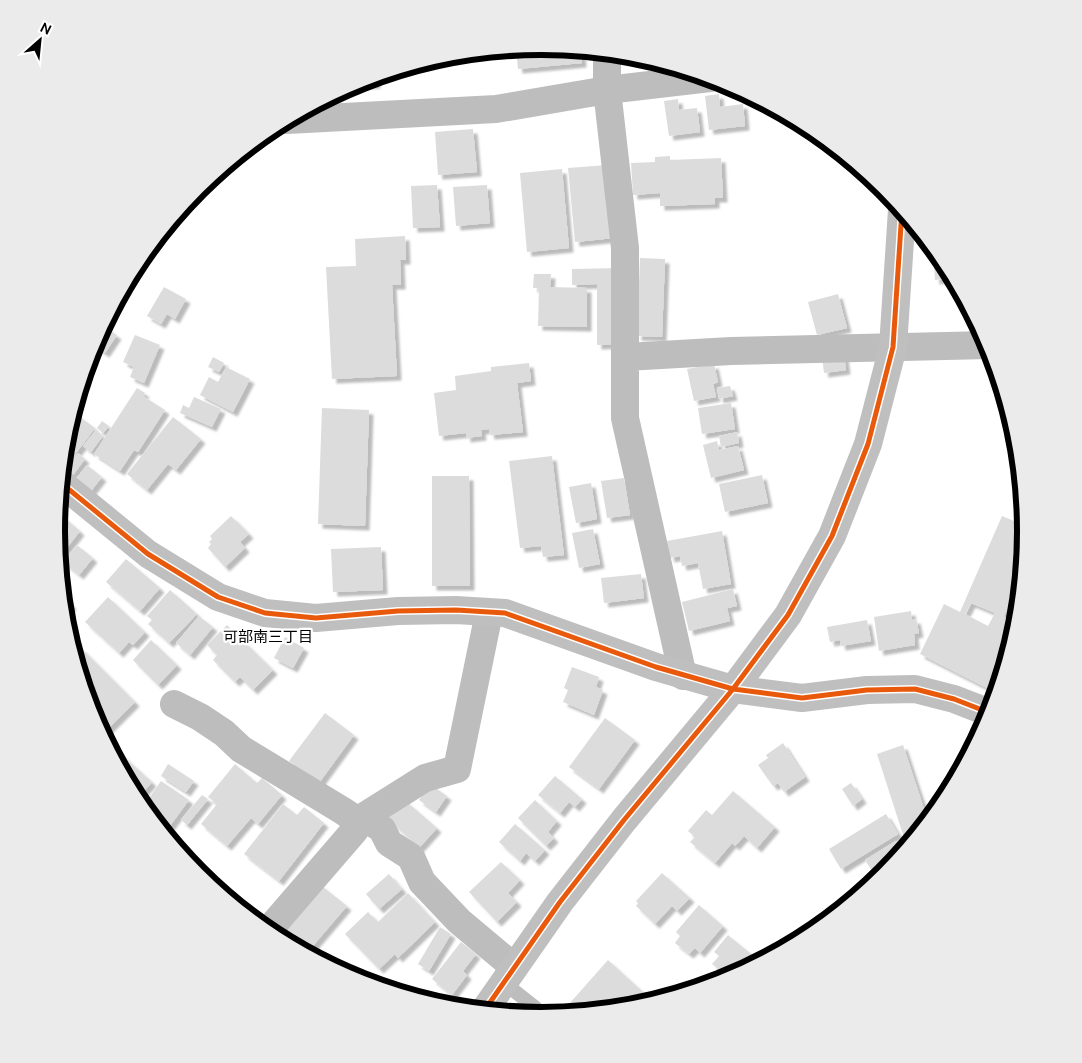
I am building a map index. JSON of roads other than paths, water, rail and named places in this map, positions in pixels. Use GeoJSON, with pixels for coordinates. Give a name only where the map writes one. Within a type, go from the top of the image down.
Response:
{"type":"FeatureCollection","features":[{"type":"Feature","properties":{"kind":"street"},"geometry":{"type":"LineString","coordinates":[[607,60],[607,90],[625,248],[625,418],[684,676]]}},
{"type":"Feature","properties":{"kind":"street"},"geometry":{"type":"LineString","coordinates":[[303,119],[496,109],[607,90],[694,80]]}},
{"type":"Feature","properties":{"kind":"street"},"geometry":{"type":"LineString","coordinates":[[488,1005],[624,820],[733,689],[788,615],[832,536],[868,444],[892,346],[901,220]]}},
{"type":"Feature","properties":{"kind":"street"},"geometry":{"type":"LineString","coordinates":[[626,356],[892,346],[979,345]]}},
{"type":"Feature","properties":{"kind":"street"},"geometry":{"type":"LineString","coordinates":[[67,489],[148,554],[218,597],[265,614],[316,618],[398,611],[456,610],[505,614],[684,676],[733,689],[802,698],[867,690],[914,689],[954,699],[982,710]]}},
{"type":"Feature","properties":{"kind":"street"},"geometry":{"type":"LineString","coordinates":[[273,926],[355,830],[359,818],[425,778],[457,769],[489,613]]}},
{"type":"Feature","properties":{"kind":"street"},"geometry":{"type":"LineString","coordinates":[[174,704],[200,717],[224,733],[241,749],[359,818],[382,829],[389,843],[411,857],[422,882],[509,974]]}},
{"type":"Feature","properties":{"kind":"lane"},"geometry":{"type":"LineString","coordinates":[[509,974],[539,1008]]}},
{"type":"Feature","properties":{"kind":"district","name":"可部南三丁目"},"geometry":{"type":"Point","coordinates":[268,636]}}]}
